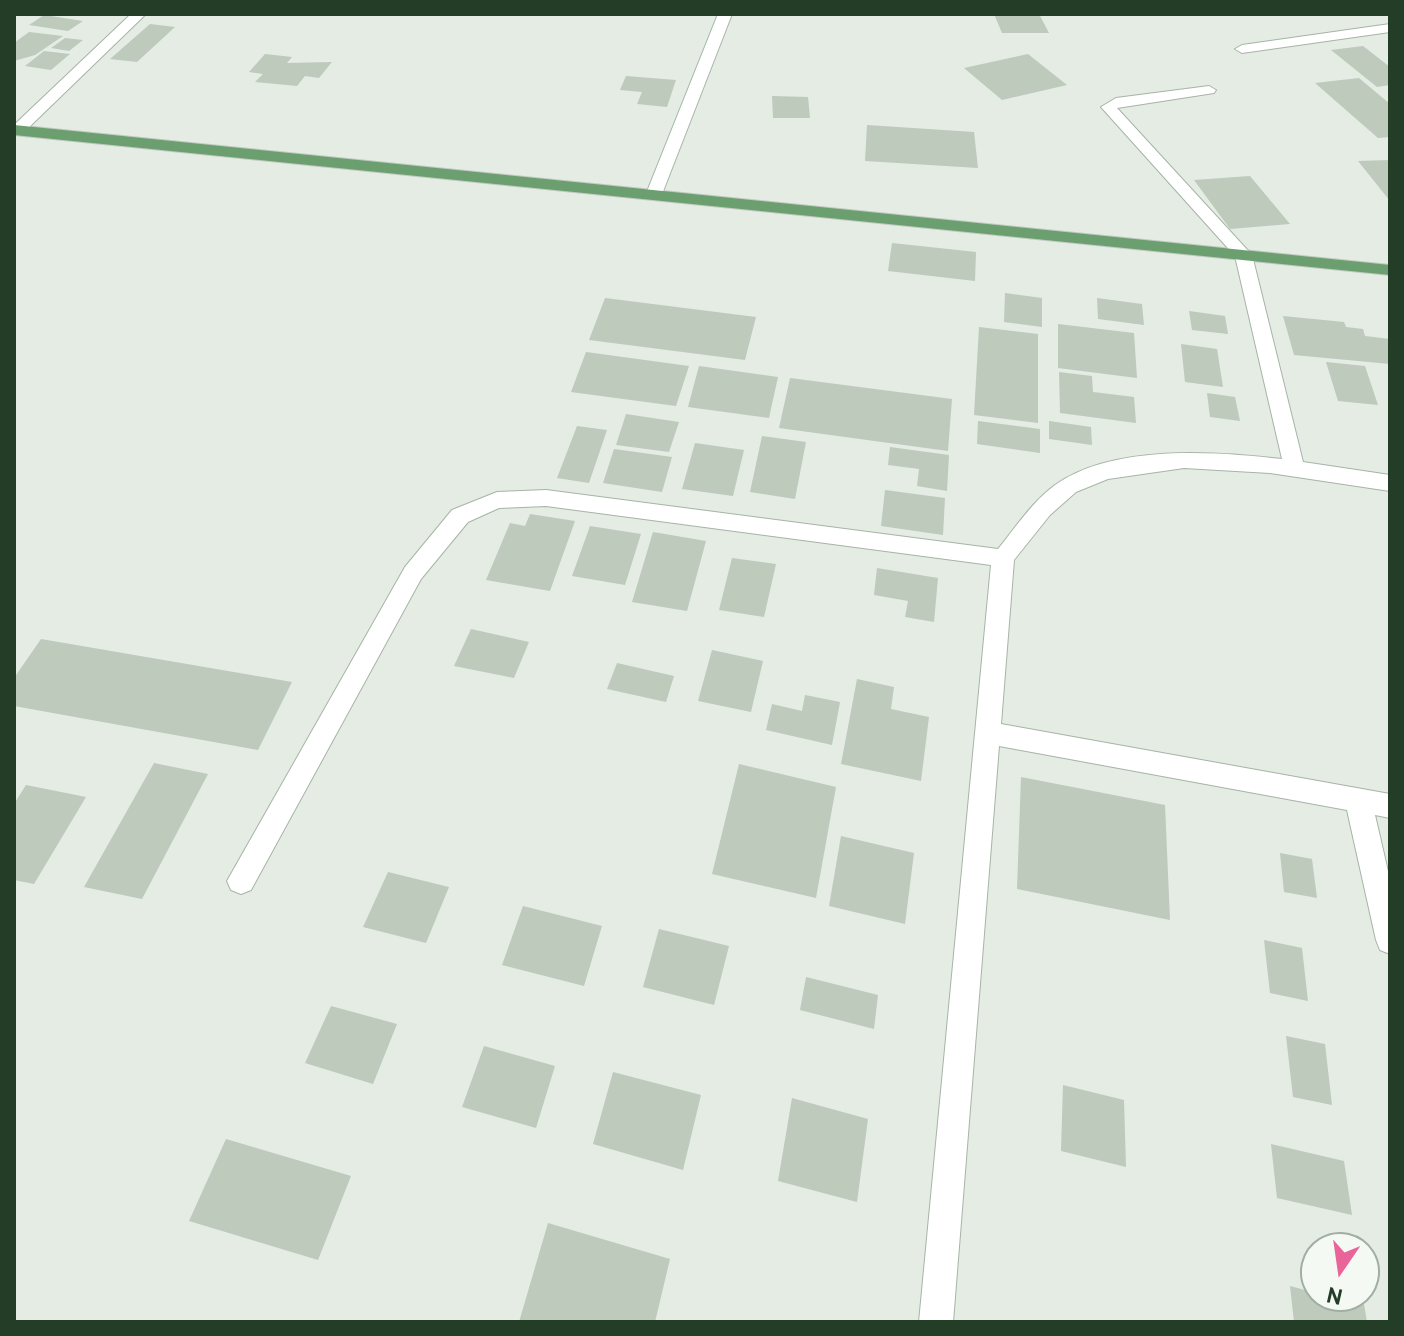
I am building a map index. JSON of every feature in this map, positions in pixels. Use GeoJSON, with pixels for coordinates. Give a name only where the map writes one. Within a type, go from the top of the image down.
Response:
{"type":"FeatureCollection","features":[{"type":"Feature","properties":{"kind":"main road"},"geometry":{"type":"LineString","coordinates":[[16,130],[1390,270]]}},
{"type":"Feature","properties":{"kind":"street"},"geometry":{"type":"LineString","coordinates":[[16,130],[139,14]]}},
{"type":"Feature","properties":{"kind":"street"},"geometry":{"type":"LineString","coordinates":[[654,194],[725,14]]}},
{"type":"Feature","properties":{"kind":"street"},"geometry":{"type":"LineString","coordinates":[[1242,49],[1390,28]]}},
{"type":"Feature","properties":{"kind":"street"},"geometry":{"type":"LineString","coordinates":[[1209,90],[1116,102],[1108,107],[1243,255],[1294,468]]}},
{"type":"Feature","properties":{"kind":"street"},"geometry":{"type":"LineString","coordinates":[[936,1322],[1003,558],[1052,499],[1068,487],[1108,470],[1163,460],[1294,468],[1390,483]]}},
{"type":"Feature","properties":{"kind":"street"},"geometry":{"type":"LineString","coordinates":[[241,881],[413,573],[460,516],[497,500],[546,498],[1003,558]]}},
{"type":"Feature","properties":{"kind":"street"},"geometry":{"type":"LineString","coordinates":[[987,733],[1390,806]]}},
{"type":"Feature","properties":{"kind":"street"},"geometry":{"type":"LineString","coordinates":[[1358,800],[1390,940]]}},
{"type":"Feature","properties":{"kind":"building"},"geometry":{"type":"Polygon","coordinates":[[[994,14],[1039,14],[1049,33],[1002,33],[994,14]]]}},
{"type":"Feature","properties":{"kind":"building"},"geometry":{"type":"Polygon","coordinates":[[[44,15],[83,21],[68,31],[29,25],[44,15]]]}},
{"type":"Feature","properties":{"kind":"building"},"geometry":{"type":"Polygon","coordinates":[[[150,24],[175,27],[137,62],[110,59],[150,24]]]}},
{"type":"Feature","properties":{"kind":"building"},"geometry":{"type":"Polygon","coordinates":[[[29,32],[63,36],[35,55],[14,61],[14,43],[29,32]]]}},
{"type":"Feature","properties":{"kind":"building"},"geometry":{"type":"Polygon","coordinates":[[[65,38],[83,40],[69,51],[51,48],[65,38]]]}},
{"type":"Feature","properties":{"kind":"building"},"geometry":{"type":"Polygon","coordinates":[[[1363,46],[1390,67],[1390,85],[1377,87],[1331,50],[1363,46]]]}},
{"type":"Feature","properties":{"kind":"building"},"geometry":{"type":"Polygon","coordinates":[[[44,51],[70,54],[51,70],[25,66],[44,51]]]}},
{"type":"Feature","properties":{"kind":"building"},"geometry":{"type":"Polygon","coordinates":[[[265,54],[292,57],[287,63],[332,62],[319,78],[305,76],[297,86],[255,82],[263,74],[249,72],[265,54]]]}},
{"type":"Feature","properties":{"kind":"building"},"geometry":{"type":"Polygon","coordinates":[[[1028,54],[1067,85],[1002,100],[964,68],[1028,54]]]}},
{"type":"Feature","properties":{"kind":"building"},"geometry":{"type":"Polygon","coordinates":[[[626,76],[676,80],[667,107],[637,104],[642,92],[620,90],[626,76]]]}},
{"type":"Feature","properties":{"kind":"building"},"geometry":{"type":"Polygon","coordinates":[[[1359,78],[1390,104],[1390,137],[1378,138],[1315,83],[1359,78]]]}},
{"type":"Feature","properties":{"kind":"building"},"geometry":{"type":"Polygon","coordinates":[[[772,96],[808,97],[810,118],[773,118],[772,96]]]}},
{"type":"Feature","properties":{"kind":"building"},"geometry":{"type":"Polygon","coordinates":[[[867,125],[974,132],[978,168],[865,161],[867,125]]]}},
{"type":"Feature","properties":{"kind":"building"},"geometry":{"type":"Polygon","coordinates":[[[1390,160],[1390,201],[1358,161],[1390,160]]]}},
{"type":"Feature","properties":{"kind":"building"},"geometry":{"type":"Polygon","coordinates":[[[1250,176],[1290,224],[1230,229],[1194,180],[1250,176]]]}},
{"type":"Feature","properties":{"kind":"building"},"geometry":{"type":"Polygon","coordinates":[[[892,243],[976,252],[975,281],[888,271],[892,243]]]}},
{"type":"Feature","properties":{"kind":"building"},"geometry":{"type":"Polygon","coordinates":[[[1005,293],[1042,298],[1042,327],[1004,322],[1005,293]]]}},
{"type":"Feature","properties":{"kind":"building"},"geometry":{"type":"Polygon","coordinates":[[[605,298],[756,317],[745,360],[589,340],[605,298]]]}},
{"type":"Feature","properties":{"kind":"building"},"geometry":{"type":"Polygon","coordinates":[[[1097,298],[1142,304],[1144,325],[1098,319],[1097,298]]]}},
{"type":"Feature","properties":{"kind":"building"},"geometry":{"type":"Polygon","coordinates":[[[1189,311],[1225,316],[1228,334],[1192,330],[1189,311]]]}},
{"type":"Feature","properties":{"kind":"building"},"geometry":{"type":"Polygon","coordinates":[[[1283,316],[1344,322],[1346,327],[1363,329],[1365,336],[1390,339],[1390,364],[1294,355],[1283,316]]]}},
{"type":"Feature","properties":{"kind":"building"},"geometry":{"type":"Polygon","coordinates":[[[1058,324],[1134,333],[1137,378],[1058,368],[1058,324]]]}},
{"type":"Feature","properties":{"kind":"building"},"geometry":{"type":"Polygon","coordinates":[[[979,327],[1038,334],[1038,423],[974,415],[979,327]]]}},
{"type":"Feature","properties":{"kind":"building"},"geometry":{"type":"Polygon","coordinates":[[[1181,344],[1217,349],[1223,387],[1185,382],[1181,344]]]}},
{"type":"Feature","properties":{"kind":"building"},"geometry":{"type":"Polygon","coordinates":[[[586,352],[689,366],[676,406],[571,392],[586,352]]]}},
{"type":"Feature","properties":{"kind":"building"},"geometry":{"type":"Polygon","coordinates":[[[1326,362],[1365,366],[1378,405],[1338,401],[1326,362]]]}},
{"type":"Feature","properties":{"kind":"building"},"geometry":{"type":"Polygon","coordinates":[[[699,366],[778,377],[769,418],[688,407],[699,366]]]}},
{"type":"Feature","properties":{"kind":"building"},"geometry":{"type":"Polygon","coordinates":[[[1059,372],[1092,376],[1093,392],[1134,397],[1136,423],[1060,413],[1059,372]]]}},
{"type":"Feature","properties":{"kind":"building"},"geometry":{"type":"Polygon","coordinates":[[[790,378],[952,399],[948,451],[779,428],[790,378]]]}},
{"type":"Feature","properties":{"kind":"building"},"geometry":{"type":"Polygon","coordinates":[[[1207,393],[1235,397],[1240,421],[1210,417],[1207,393]]]}},
{"type":"Feature","properties":{"kind":"building"},"geometry":{"type":"Polygon","coordinates":[[[626,414],[679,422],[669,452],[616,445],[626,414]]]}},
{"type":"Feature","properties":{"kind":"building"},"geometry":{"type":"Polygon","coordinates":[[[978,421],[1040,429],[1040,453],[977,444],[978,421]]]}},
{"type":"Feature","properties":{"kind":"building"},"geometry":{"type":"Polygon","coordinates":[[[1049,421],[1091,427],[1092,445],[1049,439],[1049,421]]]}},
{"type":"Feature","properties":{"kind":"building"},"geometry":{"type":"Polygon","coordinates":[[[577,426],[607,430],[589,483],[557,478],[577,426]]]}},
{"type":"Feature","properties":{"kind":"building"},"geometry":{"type":"Polygon","coordinates":[[[762,436],[806,442],[795,499],[750,492],[762,436]]]}},
{"type":"Feature","properties":{"kind":"building"},"geometry":{"type":"Polygon","coordinates":[[[695,443],[744,450],[733,496],[682,489],[695,443]]]}},
{"type":"Feature","properties":{"kind":"building"},"geometry":{"type":"Polygon","coordinates":[[[890,447],[949,455],[947,491],[917,486],[919,469],[888,465],[890,447]]]}},
{"type":"Feature","properties":{"kind":"building"},"geometry":{"type":"Polygon","coordinates":[[[614,449],[672,457],[662,492],[603,483],[614,449]]]}},
{"type":"Feature","properties":{"kind":"building"},"geometry":{"type":"Polygon","coordinates":[[[885,490],[945,498],[943,535],[881,526],[885,490]]]}},
{"type":"Feature","properties":{"kind":"building"},"geometry":{"type":"Polygon","coordinates":[[[530,514],[575,521],[550,591],[486,580],[510,523],[525,526],[530,514]]]}},
{"type":"Feature","properties":{"kind":"building"},"geometry":{"type":"Polygon","coordinates":[[[590,526],[641,534],[625,585],[572,576],[590,526]]]}},
{"type":"Feature","properties":{"kind":"building"},"geometry":{"type":"Polygon","coordinates":[[[653,532],[706,541],[687,611],[632,602],[653,532]]]}},
{"type":"Feature","properties":{"kind":"building"},"geometry":{"type":"Polygon","coordinates":[[[732,558],[776,564],[764,617],[719,610],[732,558]]]}},
{"type":"Feature","properties":{"kind":"building"},"geometry":{"type":"Polygon","coordinates":[[[877,568],[938,578],[934,622],[905,617],[908,601],[874,595],[877,568]]]}},
{"type":"Feature","properties":{"kind":"building"},"geometry":{"type":"Polygon","coordinates":[[[471,629],[529,642],[514,678],[454,666],[471,629]]]}},
{"type":"Feature","properties":{"kind":"building"},"geometry":{"type":"Polygon","coordinates":[[[41,639],[292,682],[258,750],[14,706],[14,678],[41,639]]]}},
{"type":"Feature","properties":{"kind":"building"},"geometry":{"type":"Polygon","coordinates":[[[712,650],[763,661],[751,712],[698,701],[712,650]]]}},
{"type":"Feature","properties":{"kind":"building"},"geometry":{"type":"Polygon","coordinates":[[[617,663],[674,676],[666,702],[607,689],[617,663]]]}},
{"type":"Feature","properties":{"kind":"building"},"geometry":{"type":"Polygon","coordinates":[[[857,679],[894,687],[891,709],[929,717],[921,781],[841,764],[857,679]]]}},
{"type":"Feature","properties":{"kind":"building"},"geometry":{"type":"Polygon","coordinates":[[[805,695],[840,702],[832,745],[766,730],[772,704],[802,711],[805,695]]]}},
{"type":"Feature","properties":{"kind":"building"},"geometry":{"type":"Polygon","coordinates":[[[154,763],[208,774],[142,899],[84,887],[154,763]]]}},
{"type":"Feature","properties":{"kind":"building"},"geometry":{"type":"Polygon","coordinates":[[[739,764],[836,787],[816,898],[712,874],[739,764]]]}},
{"type":"Feature","properties":{"kind":"building"},"geometry":{"type":"Polygon","coordinates":[[[1021,777],[1165,805],[1170,920],[1017,889],[1021,777]]]}},
{"type":"Feature","properties":{"kind":"building"},"geometry":{"type":"Polygon","coordinates":[[[26,785],[86,797],[34,884],[14,880],[14,804],[26,785]]]}},
{"type":"Feature","properties":{"kind":"building"},"geometry":{"type":"Polygon","coordinates":[[[841,836],[914,853],[905,924],[829,906],[841,836]]]}},
{"type":"Feature","properties":{"kind":"building"},"geometry":{"type":"Polygon","coordinates":[[[1280,853],[1312,859],[1317,898],[1284,892],[1280,853]]]}},
{"type":"Feature","properties":{"kind":"building"},"geometry":{"type":"Polygon","coordinates":[[[388,872],[449,887],[426,943],[363,927],[388,872]]]}},
{"type":"Feature","properties":{"kind":"building"},"geometry":{"type":"Polygon","coordinates":[[[523,906],[602,926],[584,986],[502,965],[523,906]]]}},
{"type":"Feature","properties":{"kind":"building"},"geometry":{"type":"Polygon","coordinates":[[[659,929],[729,946],[714,1005],[643,987],[659,929]]]}},
{"type":"Feature","properties":{"kind":"building"},"geometry":{"type":"Polygon","coordinates":[[[1264,940],[1302,948],[1308,1001],[1270,993],[1264,940]]]}},
{"type":"Feature","properties":{"kind":"building"},"geometry":{"type":"Polygon","coordinates":[[[806,977],[878,995],[874,1029],[800,1010],[806,977]]]}},
{"type":"Feature","properties":{"kind":"building"},"geometry":{"type":"Polygon","coordinates":[[[331,1006],[397,1024],[373,1084],[305,1063],[331,1006]]]}},
{"type":"Feature","properties":{"kind":"building"},"geometry":{"type":"Polygon","coordinates":[[[1286,1036],[1325,1044],[1332,1105],[1293,1097],[1286,1036]]]}},
{"type":"Feature","properties":{"kind":"building"},"geometry":{"type":"Polygon","coordinates":[[[484,1046],[555,1066],[536,1128],[462,1107],[484,1046]]]}},
{"type":"Feature","properties":{"kind":"building"},"geometry":{"type":"Polygon","coordinates":[[[613,1072],[701,1095],[683,1170],[593,1144],[613,1072]]]}},
{"type":"Feature","properties":{"kind":"building"},"geometry":{"type":"Polygon","coordinates":[[[1063,1085],[1124,1100],[1126,1167],[1061,1151],[1063,1085]]]}},
{"type":"Feature","properties":{"kind":"building"},"geometry":{"type":"Polygon","coordinates":[[[792,1098],[868,1119],[857,1202],[778,1181],[792,1098]]]}},
{"type":"Feature","properties":{"kind":"building"},"geometry":{"type":"Polygon","coordinates":[[[226,1139],[351,1176],[318,1260],[189,1221],[226,1139]]]}},
{"type":"Feature","properties":{"kind":"building"},"geometry":{"type":"Polygon","coordinates":[[[1271,1144],[1344,1161],[1352,1215],[1277,1198],[1271,1144]]]}},
{"type":"Feature","properties":{"kind":"building"},"geometry":{"type":"Polygon","coordinates":[[[548,1223],[670,1259],[655,1322],[519,1322],[548,1223]]]}},
{"type":"Feature","properties":{"kind":"building"},"geometry":{"type":"Polygon","coordinates":[[[1290,1286],[1300,1289],[1300,1312],[1365,1312],[1367,1322],[1294,1322],[1290,1286]]]}}]}
